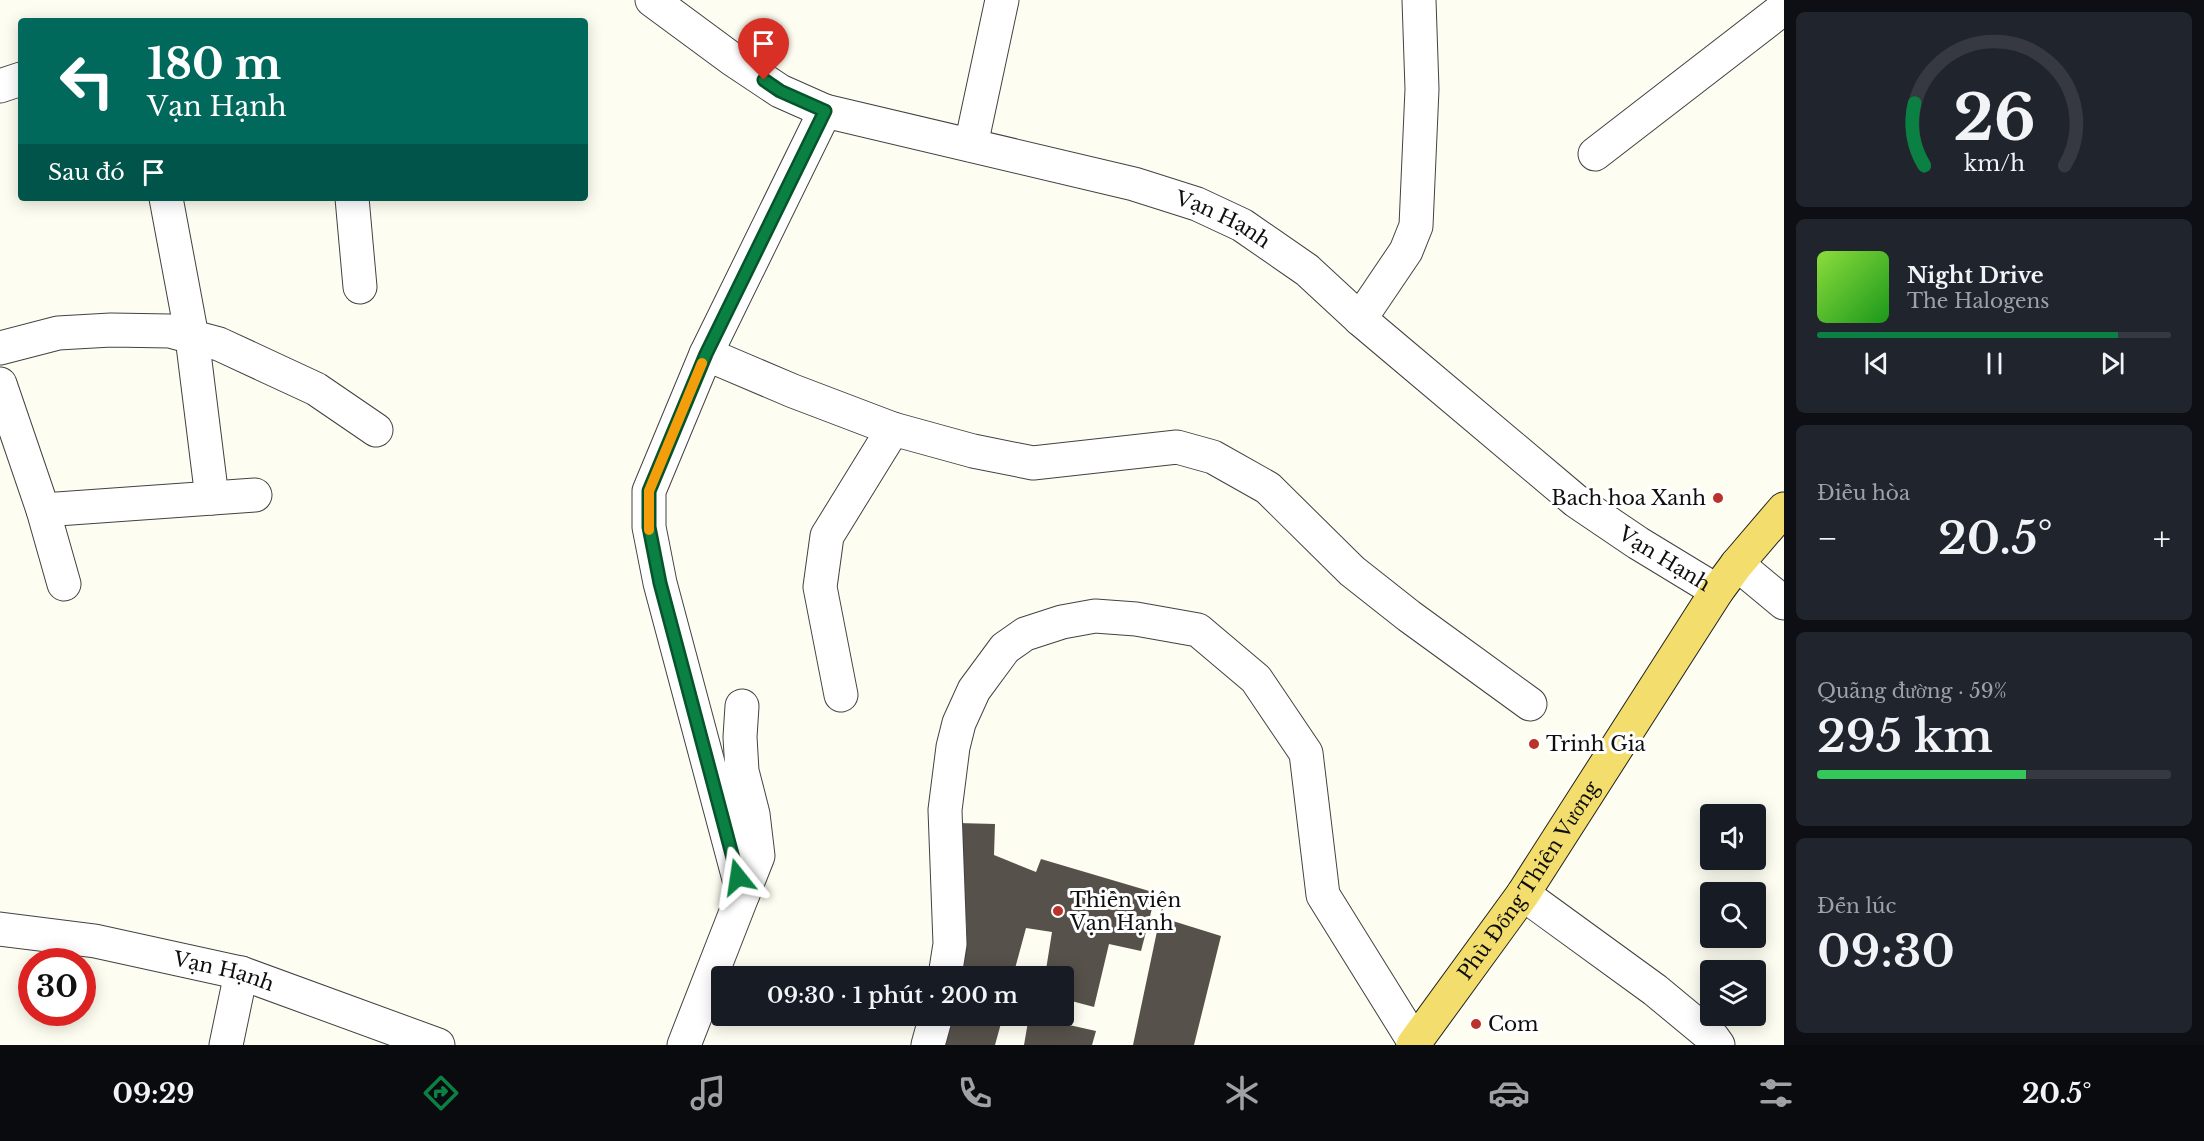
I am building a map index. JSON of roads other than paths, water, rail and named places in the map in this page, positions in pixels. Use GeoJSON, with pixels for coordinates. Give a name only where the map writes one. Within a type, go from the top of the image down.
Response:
{"type":"FeatureCollection","features":[{"type":"Feature","properties":{"kind":"main road","name":"Phù Đổng Thiên Vương"},"geometry":{"type":"LineString","coordinates":[[1414,1044],[1522,894],[1717,591],[1784,509]]}},
{"type":"Feature","properties":{"kind":"street","name":"Vạn Hạnh"},"geometry":{"type":"LineString","coordinates":[[652,0],[780,91],[825,111],[1134,184],[1197,204],[1242,225],[1307,270],[1360,319],[1576,501],[1638,543],[1717,591]]}},
{"type":"Feature","properties":{"kind":"street"},"geometry":{"type":"LineString","coordinates":[[971,145],[1002,0]]}},
{"type":"Feature","properties":{"kind":"street"},"geometry":{"type":"LineString","coordinates":[[1360,319],[1406,251],[1416,226],[1422,89],[1419,0]]}},
{"type":"Feature","properties":{"kind":"street"},"geometry":{"type":"LineString","coordinates":[[1595,154],[1784,8]]}},
{"type":"Feature","properties":{"kind":"street"},"geometry":{"type":"LineString","coordinates":[[0,86],[18,81]]}},
{"type":"Feature","properties":{"kind":"street"},"geometry":{"type":"LineString","coordinates":[[743,894],[660,583],[649,527],[649,491],[706,354],[825,111]]}},
{"type":"Feature","properties":{"kind":"street"},"geometry":{"type":"LineString","coordinates":[[167,201],[192,336],[212,498]]}},
{"type":"Feature","properties":{"kind":"street"},"geometry":{"type":"LineString","coordinates":[[352,201],[360,287]]}},
{"type":"Feature","properties":{"kind":"street"},"geometry":{"type":"LineString","coordinates":[[0,348],[58,333],[111,330],[170,331],[219,344],[316,388],[376,430]]}},
{"type":"Feature","properties":{"kind":"street"},"geometry":{"type":"LineString","coordinates":[[706,354],[793,391],[893,429],[973,451],[1034,463],[1177,447],[1213,457],[1268,488],[1352,572],[1530,704]]}},
{"type":"Feature","properties":{"kind":"street"},"geometry":{"type":"LineString","coordinates":[[0,384],[43,510],[64,584]]}},
{"type":"Feature","properties":{"kind":"street"},"geometry":{"type":"LineString","coordinates":[[841,695],[820,587],[827,536],[893,429]]}},
{"type":"Feature","properties":{"kind":"street"},"geometry":{"type":"LineString","coordinates":[[43,510],[255,495]]}},
{"type":"Feature","properties":{"kind":"street"},"geometry":{"type":"LineString","coordinates":[[1737,564],[1784,603]]}},
{"type":"Feature","properties":{"kind":"street"},"geometry":{"type":"LineString","coordinates":[[947,966],[950,944],[945,810],[953,747],[959,723],[974,690],[1005,648],[1025,634],[1062,622],[1095,616],[1136,619],[1198,630],[1256,679],[1306,753],[1323,896],[1414,1044]]}},
{"type":"Feature","properties":{"kind":"street"},"geometry":{"type":"LineString","coordinates":[[684,1045],[758,856],[753,814],[742,771],[740,737],[742,706]]}},
{"type":"Feature","properties":{"kind":"street"},"geometry":{"type":"LineString","coordinates":[[1522,894],[1655,990],[1713,1038],[1718,1045]]}},
{"type":"Feature","properties":{"kind":"street","name":"Vạn Hạnh"},"geometry":{"type":"LineString","coordinates":[[0,929],[95,941],[241,972],[438,1045]]}},
{"type":"Feature","properties":{"kind":"street"},"geometry":{"type":"LineString","coordinates":[[226,1045],[241,972]]}},
{"type":"Feature","properties":{"kind":"street"},"geometry":{"type":"LineString","coordinates":[[928,1045],[933,1026]]}},
{"type":"Feature","properties":{"kind":"place","name":"Bach hoa Xanh"},"geometry":{"type":"Point","coordinates":[1718,498]}},
{"type":"Feature","properties":{"kind":"place","name":"Trinh Gia"},"geometry":{"type":"Point","coordinates":[1534,744]}},
{"type":"Feature","properties":{"kind":"place","name":"Thiền viện Vạn Hạnh"},"geometry":{"type":"Point","coordinates":[1058,911]}},
{"type":"Feature","properties":{"kind":"place","name":"Com"},"geometry":{"type":"Point","coordinates":[1476,1024]}}]}
